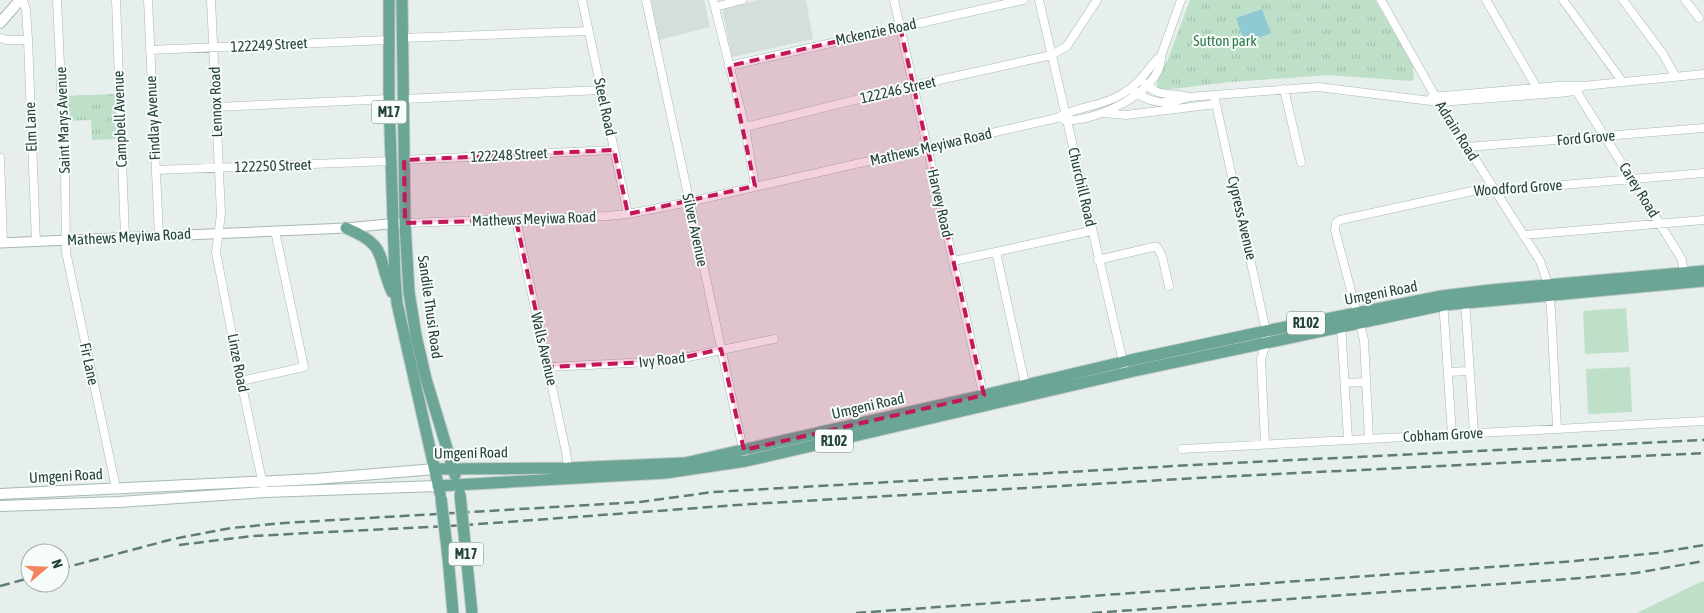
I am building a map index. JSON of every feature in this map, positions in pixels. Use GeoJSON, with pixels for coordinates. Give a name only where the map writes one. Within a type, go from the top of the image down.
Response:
{"type":"FeatureCollection","features":[{"type":"Feature","properties":{"kind":"main road"},"geometry":{"type":"LineString","coordinates":[[0,22],[22,0]]}},
{"type":"Feature","properties":{"kind":"main road","name":"Sandile Thusi Road"},"geometry":{"type":"LineString","coordinates":[[389,0],[388,100],[397,303],[440,492],[453,613]]}},
{"type":"Feature","properties":{"kind":"main road","name":"Sandile Thusi Road"},"geometry":{"type":"LineString","coordinates":[[402,0],[405,223],[409,292],[416,336],[426,379],[459,489],[472,613]]}},
{"type":"Feature","properties":{"kind":"main road"},"geometry":{"type":"LineString","coordinates":[[346,228],[362,234],[376,246],[380,253],[388,283],[397,303]]}},
{"type":"Feature","properties":{"kind":"main road","name":"Umgeni Road"},"geometry":{"type":"LineString","coordinates":[[1549,291],[1684,272],[1704,271]]}},
{"type":"Feature","properties":{"kind":"main road","name":"Umgeni Road"},"geometry":{"type":"LineString","coordinates":[[0,494],[262,482],[434,469],[665,474],[1027,391],[1123,362],[1185,355],[1266,342],[1358,318],[1443,301],[1704,280]]}},
{"type":"Feature","properties":{"kind":"main road","name":"Umgeni Road"},"geometry":{"type":"LineString","coordinates":[[1027,391],[1125,374],[1266,330],[1341,322]]}},
{"type":"Feature","properties":{"kind":"main road","name":"Umgeni Road"},"geometry":{"type":"LineString","coordinates":[[0,506],[119,502],[264,492],[440,492],[569,473]]}},
{"type":"Feature","properties":{"kind":"street","name":"Elm Lane"},"geometry":{"type":"LineString","coordinates":[[22,0],[26,10],[28,40],[36,242]]}},
{"type":"Feature","properties":{"kind":"street","name":"Saint Marys Avenue"},"geometry":{"type":"LineString","coordinates":[[57,0],[66,240]]}},
{"type":"Feature","properties":{"kind":"street","name":"Campbell Avenue"},"geometry":{"type":"LineString","coordinates":[[116,0],[125,237]]}},
{"type":"Feature","properties":{"kind":"street","name":"Findlay Avenue"},"geometry":{"type":"LineString","coordinates":[[148,0],[159,236]]}},
{"type":"Feature","properties":{"kind":"street","name":"Lennox Road"},"geometry":{"type":"LineString","coordinates":[[211,0],[221,214],[219,234]]}},
{"type":"Feature","properties":{"kind":"street","name":"Steel Road"},"geometry":{"type":"LineString","coordinates":[[582,0],[628,214]]}},
{"type":"Feature","properties":{"kind":"street","name":"Silver Avenue"},"geometry":{"type":"LineString","coordinates":[[646,0],[745,455]]}},
{"type":"Feature","properties":{"kind":"street"},"geometry":{"type":"LineString","coordinates":[[742,0],[714,3],[745,127],[756,186]]}},
{"type":"Feature","properties":{"kind":"street","name":"Harvey Road"},"geometry":{"type":"LineString","coordinates":[[894,0],[926,148],[954,261],[985,401]]}},
{"type":"Feature","properties":{"kind":"street","name":"Mckenzie Road"},"geometry":{"type":"LineString","coordinates":[[729,66],[1023,0]]}},
{"type":"Feature","properties":{"kind":"street","name":"Churchill Road"},"geometry":{"type":"LineString","coordinates":[[1039,0],[1125,374]]}},
{"type":"Feature","properties":{"kind":"street"},"geometry":{"type":"LineString","coordinates":[[1052,55],[1067,46],[1097,0]]}},
{"type":"Feature","properties":{"kind":"street"},"geometry":{"type":"LineString","coordinates":[[1181,0],[1161,56],[1156,59],[1144,82],[1154,92],[1180,94],[1189,97]]}},
{"type":"Feature","properties":{"kind":"street","name":"Adrain Road"},"geometry":{"type":"LineString","coordinates":[[1381,0],[1437,99],[1540,261],[1549,291],[1557,428]]}},
{"type":"Feature","properties":{"kind":"street"},"geometry":{"type":"LineString","coordinates":[[1486,0],[1537,88]]}},
{"type":"Feature","properties":{"kind":"street"},"geometry":{"type":"LineString","coordinates":[[1563,0],[1622,82]]}},
{"type":"Feature","properties":{"kind":"street"},"geometry":{"type":"LineString","coordinates":[[1623,0],[1663,54],[1675,76]]}},
{"type":"Feature","properties":{"kind":"street"},"geometry":{"type":"LineString","coordinates":[[1685,0],[1699,18]]}},
{"type":"Feature","properties":{"kind":"street"},"geometry":{"type":"LineString","coordinates":[[402,38],[588,30]]}},
{"type":"Feature","properties":{"kind":"street"},"geometry":{"type":"LineString","coordinates":[[0,38],[28,40]]}},
{"type":"Feature","properties":{"kind":"street","name":"122249 Street"},"geometry":{"type":"LineString","coordinates":[[150,50],[388,40]]}},
{"type":"Feature","properties":{"kind":"street","name":"122246 Street"},"geometry":{"type":"LineString","coordinates":[[745,127],[912,86],[1052,55]]}},
{"type":"Feature","properties":{"kind":"street"},"geometry":{"type":"LineString","coordinates":[[1131,88],[1150,102],[1181,100],[1189,97],[1318,87],[1426,100],[1574,88],[1704,74]]}},
{"type":"Feature","properties":{"kind":"street","name":"Mathews Meyiwa Road"},"geometry":{"type":"LineString","coordinates":[[2,243],[628,214],[689,202],[1057,118],[1101,113],[1115,108],[1138,94],[1144,82]]}},
{"type":"Feature","properties":{"kind":"street","name":"Mathews Meyiwa Road"},"geometry":{"type":"LineString","coordinates":[[1066,117],[1106,102],[1144,82]]}},
{"type":"Feature","properties":{"kind":"street"},"geometry":{"type":"LineString","coordinates":[[1437,99],[1537,88],[1574,88]]}},
{"type":"Feature","properties":{"kind":"street","name":"Carey Road"},"geometry":{"type":"LineString","coordinates":[[1574,88],[1678,253],[1684,272]]}},
{"type":"Feature","properties":{"kind":"street"},"geometry":{"type":"LineString","coordinates":[[1284,89],[1301,162]]}},
{"type":"Feature","properties":{"kind":"street"},"geometry":{"type":"LineString","coordinates":[[403,100],[601,90]]}},
{"type":"Feature","properties":{"kind":"street","name":"Cypress Avenue"},"geometry":{"type":"LineString","coordinates":[[1214,95],[1266,330],[1266,342],[1261,359],[1265,444]]}},
{"type":"Feature","properties":{"kind":"street"},"geometry":{"type":"LineString","coordinates":[[216,107],[388,100]]}},
{"type":"Feature","properties":{"kind":"street"},"geometry":{"type":"LineString","coordinates":[[1101,113],[1126,115],[1216,104]]}},
{"type":"Feature","properties":{"kind":"street","name":"Ford Grove"},"geometry":{"type":"LineString","coordinates":[[1467,148],[1704,128]]}},
{"type":"Feature","properties":{"kind":"street","name":"122248 Street"},"geometry":{"type":"LineString","coordinates":[[404,160],[614,150]]}},
{"type":"Feature","properties":{"kind":"street"},"geometry":{"type":"LineString","coordinates":[[0,158],[2,243]]}},
{"type":"Feature","properties":{"kind":"street","name":"122250 Street"},"geometry":{"type":"LineString","coordinates":[[156,170],[391,161]]}},
{"type":"Feature","properties":{"kind":"street","name":"Woodford Grove"},"geometry":{"type":"LineString","coordinates":[[1358,318],[1335,230],[1336,223],[1340,220],[1482,188],[1503,190],[1704,173]]}},
{"type":"Feature","properties":{"kind":"street","name":"Walls Avenue"},"geometry":{"type":"LineString","coordinates":[[516,220],[569,473]]}},
{"type":"Feature","properties":{"kind":"street"},"geometry":{"type":"LineString","coordinates":[[1523,235],[1704,220]]}},
{"type":"Feature","properties":{"kind":"street"},"geometry":{"type":"LineString","coordinates":[[241,381],[304,368],[275,231]]}},
{"type":"Feature","properties":{"kind":"street"},"geometry":{"type":"LineString","coordinates":[[954,261],[1092,231]]}},
{"type":"Feature","properties":{"kind":"street","name":"Linze Road"},"geometry":{"type":"LineString","coordinates":[[219,234],[216,252],[264,492]]}},
{"type":"Feature","properties":{"kind":"street","name":"Fir Lane"},"geometry":{"type":"LineString","coordinates":[[66,240],[67,261],[116,488]]}},
{"type":"Feature","properties":{"kind":"street"},"geometry":{"type":"LineString","coordinates":[[1098,260],[1158,247],[1169,286]]}},
{"type":"Feature","properties":{"kind":"street"},"geometry":{"type":"LineString","coordinates":[[996,252],[1027,391]]}},
{"type":"Feature","properties":{"kind":"street"},"geometry":{"type":"LineString","coordinates":[[1464,298],[1474,433]]}},
{"type":"Feature","properties":{"kind":"street"},"geometry":{"type":"LineString","coordinates":[[1443,301],[1452,436]]}},
{"type":"Feature","properties":{"kind":"street"},"geometry":{"type":"LineString","coordinates":[[1358,318],[1364,340],[1369,438]]}},
{"type":"Feature","properties":{"kind":"street"},"geometry":{"type":"LineString","coordinates":[[1341,322],[1348,439]]}},
{"type":"Feature","properties":{"kind":"street","name":"Ivy Road"},"geometry":{"type":"LineString","coordinates":[[548,367],[669,360],[774,339]]}},
{"type":"Feature","properties":{"kind":"street"},"geometry":{"type":"LineString","coordinates":[[1449,372],[1469,371]]}},
{"type":"Feature","properties":{"kind":"street"},"geometry":{"type":"LineString","coordinates":[[1345,383],[1365,382]]}},
{"type":"Feature","properties":{"kind":"street","name":"Cobham Grove"},"geometry":{"type":"LineString","coordinates":[[1182,449],[1704,421]]}},
{"type":"Feature","properties":{"kind":"highlighted area"},"geometry":{"type":"Polygon","coordinates":[[[900,27],[984,395],[744,450],[721,349],[669,361],[548,367],[516,220],[405,223],[404,160],[614,150],[628,214],[755,186],[729,66],[900,27]]]}},
{"type":"Feature","properties":{"kind":"shaded area"},"geometry":{"type":"Polygon","coordinates":[[[651,0],[704,0],[710,27],[659,40],[651,0]]]}},
{"type":"Feature","properties":{"kind":"shaded area"},"geometry":{"type":"Polygon","coordinates":[[[759,0],[806,0],[813,39],[732,57],[722,8],[759,0]]]}},
{"type":"Feature","properties":{"kind":"green space","name":"Sutton park"},"geometry":{"type":"Polygon","coordinates":[[[1190,0],[1375,0],[1413,65],[1414,78],[1411,81],[1328,75],[1231,82],[1164,90],[1157,88],[1157,76],[1168,59],[1190,0]]]}},
{"type":"Feature","properties":{"kind":"green space"},"geometry":{"type":"Polygon","coordinates":[[[115,94],[117,139],[92,140],[91,120],[65,121],[64,96],[115,94]]]}},
{"type":"Feature","properties":{"kind":"green space"},"geometry":{"type":"Polygon","coordinates":[[[1626,308],[1629,352],[1585,354],[1583,311],[1626,308]]]}},
{"type":"Feature","properties":{"kind":"green space"},"geometry":{"type":"Polygon","coordinates":[[[1630,367],[1632,412],[1588,414],[1586,369],[1630,367]]]}},
{"type":"Feature","properties":{"kind":"green space"},"geometry":{"type":"Polygon","coordinates":[[[1704,581],[1704,613],[1637,613],[1696,584],[1704,581]]]}},
{"type":"Feature","properties":{"kind":"water"},"geometry":{"type":"Polygon","coordinates":[[[1262,9],[1271,33],[1245,43],[1236,18],[1262,9]]]}},
{"type":"Feature","properties":{"kind":"railway"},"geometry":{"type":"LineString","coordinates":[[70,566],[173,539],[231,528],[284,523],[640,502],[713,492],[1192,465],[1704,440]]}},
{"type":"Feature","properties":{"kind":"railway"},"geometry":{"type":"LineString","coordinates":[[179,545],[252,536],[466,525],[751,504],[1197,478],[1704,453]]}},
{"type":"Feature","properties":{"kind":"railway"},"geometry":{"type":"LineString","coordinates":[[856,613],[1575,561],[1657,553],[1704,545]]}},
{"type":"Feature","properties":{"kind":"railway"},"geometry":{"type":"LineString","coordinates":[[1092,613],[1569,579],[1636,573],[1704,561]]}},
{"type":"Feature","properties":{"kind":"railway"},"geometry":{"type":"LineString","coordinates":[[0,586],[20,581]]}}]}
